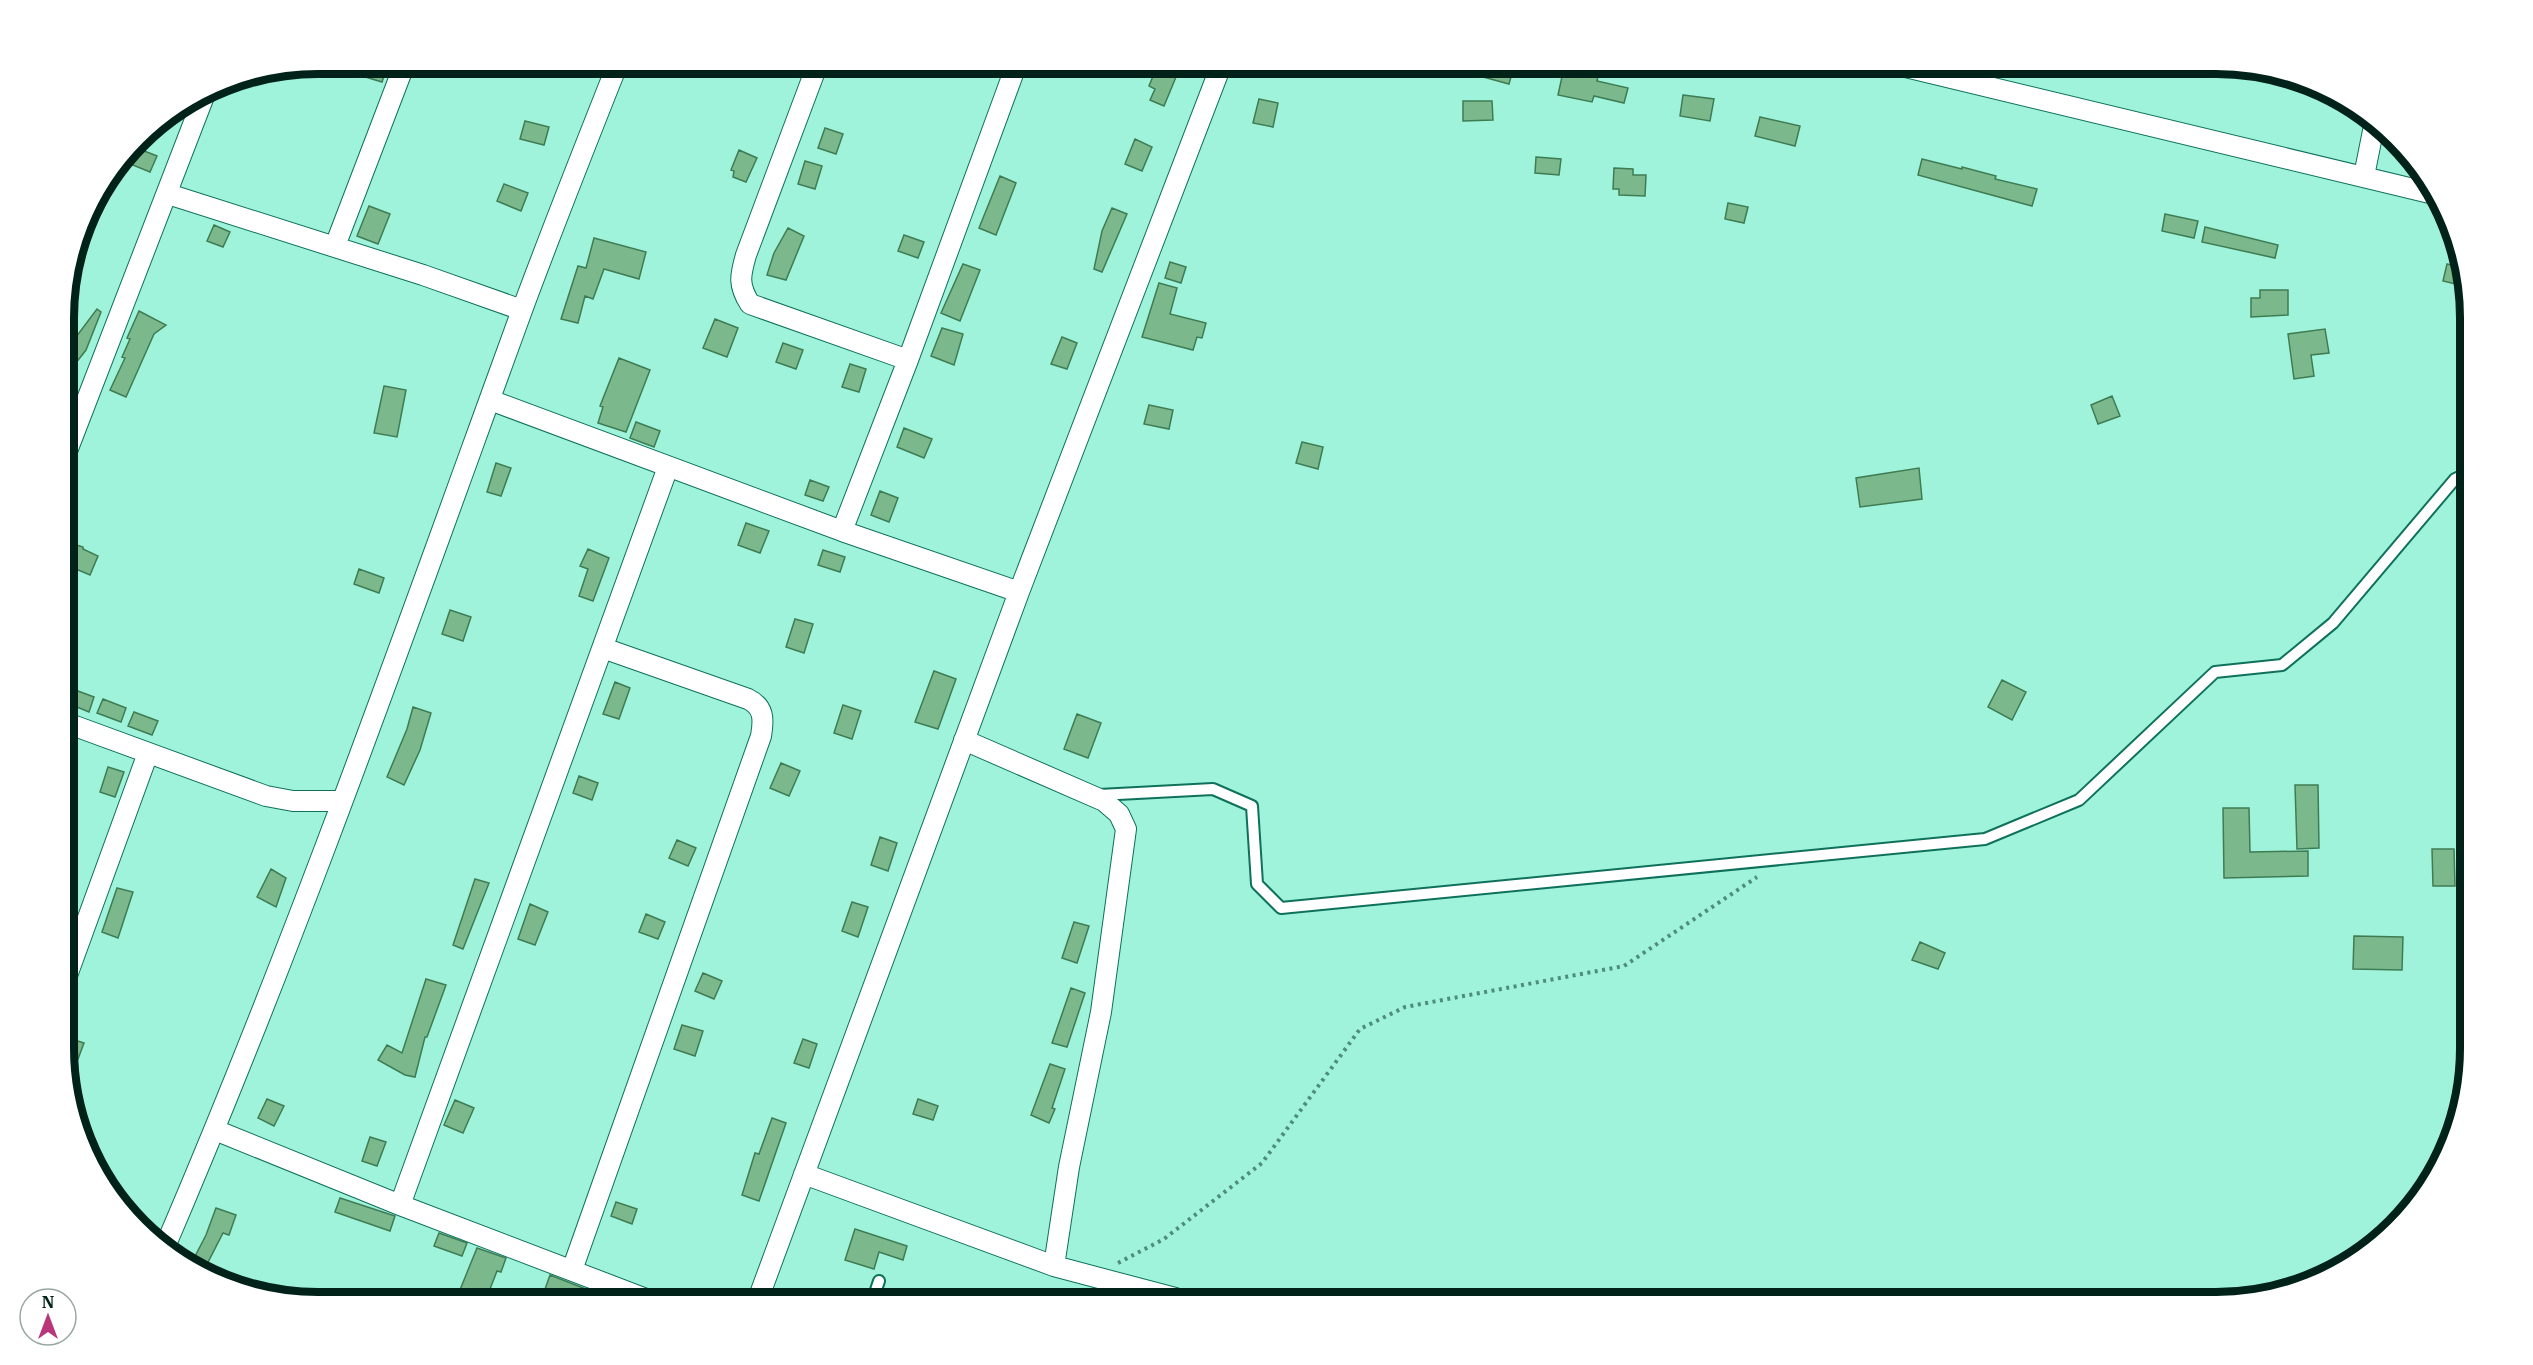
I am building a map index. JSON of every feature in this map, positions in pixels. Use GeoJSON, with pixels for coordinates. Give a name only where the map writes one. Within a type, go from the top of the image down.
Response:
{"type":"FeatureCollection","features":[{"type":"Feature","properties":{"kind":"street"},"geometry":{"type":"LineString","coordinates":[[335,246],[401,74]]}},
{"type":"Feature","properties":{"kind":"street"},"geometry":{"type":"LineString","coordinates":[[168,1240],[215,1130],[342,801],[522,310],[614,74]]}},
{"type":"Feature","properties":{"kind":"street"},"geometry":{"type":"LineString","coordinates":[[814,74],[746,255],[741,272],[741,290],[750,304],[908,360]]}},
{"type":"Feature","properties":{"kind":"street"},"geometry":{"type":"LineString","coordinates":[[842,531],[908,360],[1013,74]]}},
{"type":"Feature","properties":{"kind":"street"},"geometry":{"type":"LineString","coordinates":[[762,1292],[1019,592],[1218,74]]}},
{"type":"Feature","properties":{"kind":"street"},"geometry":{"type":"LineString","coordinates":[[1935,74],[2425,192]]}},
{"type":"Feature","properties":{"kind":"street"},"geometry":{"type":"LineString","coordinates":[[74,434],[202,103]]}},
{"type":"Feature","properties":{"kind":"street"},"geometry":{"type":"LineString","coordinates":[[2364,176],[2373,131]]}},
{"type":"Feature","properties":{"kind":"street"},"geometry":{"type":"LineString","coordinates":[[168,194],[335,246],[522,310]]}},
{"type":"Feature","properties":{"kind":"street"},"geometry":{"type":"LineString","coordinates":[[490,400],[842,531],[1019,592]]}},
{"type":"Feature","properties":{"kind":"street"},"geometry":{"type":"LineString","coordinates":[[400,1205],[668,467]]}},
{"type":"Feature","properties":{"kind":"street"},"geometry":{"type":"LineString","coordinates":[[572,1270],[761,736],[763,723],[762,713],[757,704],[747,699],[603,648]]}},
{"type":"Feature","properties":{"kind":"street"},"geometry":{"type":"LineString","coordinates":[[74,726],[266,796],[293,801],[342,801]]}},
{"type":"Feature","properties":{"kind":"street"},"geometry":{"type":"LineString","coordinates":[[964,740],[1104,801],[1119,814],[1126,829],[1101,1012],[1069,1167],[1054,1266]]}},
{"type":"Feature","properties":{"kind":"street"},"geometry":{"type":"LineString","coordinates":[[74,956],[148,753]]}},
{"type":"Feature","properties":{"kind":"street"},"geometry":{"type":"LineString","coordinates":[[215,1130],[400,1205],[628,1292]]}},
{"type":"Feature","properties":{"kind":"street"},"geometry":{"type":"LineString","coordinates":[[804,1174],[1054,1266],[1153,1292]]}},
{"type":"Feature","properties":{"kind":"lane"},"geometry":{"type":"LineString","coordinates":[[1092,795],[1213,789],[1252,806],[1257,884],[1281,908],[1985,839],[2079,800],[2215,672],[2282,665],[2333,623],[2454,479],[2460,476]]}},
{"type":"Feature","properties":{"kind":"lane"},"geometry":{"type":"LineString","coordinates":[[875,1292],[879,1281]]}},
{"type":"Feature","properties":{"kind":"path"},"geometry":{"type":"LineString","coordinates":[[1090,1275],[1164,1239],[1262,1163],[1360,1029],[1405,1007],[1624,966],[1758,877]]}},
{"type":"Feature","properties":{"kind":"building"},"geometry":{"type":"Polygon","coordinates":[[[363,74],[385,74],[382,82],[362,76],[363,74]]]}},
{"type":"Feature","properties":{"kind":"building"},"geometry":{"type":"Polygon","coordinates":[[[1154,74],[1168,74],[1176,77],[1164,106],[1150,100],[1155,89],[1149,86],[1154,74]]]}},
{"type":"Feature","properties":{"kind":"building"},"geometry":{"type":"Polygon","coordinates":[[[1472,74],[1512,74],[1509,84],[1472,74]]]}},
{"type":"Feature","properties":{"kind":"building"},"geometry":{"type":"Polygon","coordinates":[[[1563,74],[1599,74],[1597,81],[1628,88],[1624,103],[1594,96],[1592,102],[1558,95],[1563,74]]]}},
{"type":"Feature","properties":{"kind":"building"},"geometry":{"type":"Polygon","coordinates":[[[1683,95],[1714,99],[1710,121],[1680,116],[1683,95]]]}},
{"type":"Feature","properties":{"kind":"building"},"geometry":{"type":"Polygon","coordinates":[[[1259,99],[1278,103],[1273,127],[1253,123],[1259,99]]]}},
{"type":"Feature","properties":{"kind":"building"},"geometry":{"type":"Polygon","coordinates":[[[1463,101],[1492,101],[1493,120],[1463,121],[1463,101]]]}},
{"type":"Feature","properties":{"kind":"building"},"geometry":{"type":"Polygon","coordinates":[[[1760,117],[1800,126],[1795,146],[1755,136],[1760,117]]]}},
{"type":"Feature","properties":{"kind":"building"},"geometry":{"type":"Polygon","coordinates":[[[525,121],[549,127],[544,145],[520,139],[525,121]]]}},
{"type":"Feature","properties":{"kind":"building"},"geometry":{"type":"Polygon","coordinates":[[[825,128],[843,134],[836,154],[818,148],[825,128]]]}},
{"type":"Feature","properties":{"kind":"building"},"geometry":{"type":"Polygon","coordinates":[[[1135,139],[1152,147],[1142,171],[1125,164],[1135,139]]]}},
{"type":"Feature","properties":{"kind":"building"},"geometry":{"type":"Polygon","coordinates":[[[140,150],[157,156],[150,172],[128,163],[140,150]]]}},
{"type":"Feature","properties":{"kind":"building"},"geometry":{"type":"Polygon","coordinates":[[[739,150],[757,158],[746,182],[733,177],[734,171],[731,170],[739,150]]]}},
{"type":"Feature","properties":{"kind":"building"},"geometry":{"type":"Polygon","coordinates":[[[1536,157],[1561,159],[1559,175],[1535,173],[1536,157]]]}},
{"type":"Feature","properties":{"kind":"building"},"geometry":{"type":"Polygon","coordinates":[[[1922,159],[1962,169],[1962,167],[1996,176],[1995,179],[2037,189],[2032,206],[1918,175],[1922,159]]]}},
{"type":"Feature","properties":{"kind":"building"},"geometry":{"type":"Polygon","coordinates":[[[805,161],[822,166],[815,189],[798,184],[805,161]]]}},
{"type":"Feature","properties":{"kind":"building"},"geometry":{"type":"Polygon","coordinates":[[[1614,168],[1633,169],[1633,175],[1646,175],[1645,196],[1619,195],[1619,189],[1613,189],[1614,168]]]}},
{"type":"Feature","properties":{"kind":"building"},"geometry":{"type":"Polygon","coordinates":[[[1000,176],[1016,183],[996,235],[979,228],[1000,176]]]}},
{"type":"Feature","properties":{"kind":"building"},"geometry":{"type":"Polygon","coordinates":[[[504,184],[528,193],[521,211],[497,201],[504,184]]]}},
{"type":"Feature","properties":{"kind":"building"},"geometry":{"type":"Polygon","coordinates":[[[1728,203],[1748,207],[1744,223],[1725,219],[1728,203]]]}},
{"type":"Feature","properties":{"kind":"building"},"geometry":{"type":"Polygon","coordinates":[[[369,206],[390,214],[378,244],[357,236],[369,206]]]}},
{"type":"Feature","properties":{"kind":"building"},"geometry":{"type":"Polygon","coordinates":[[[1112,208],[1127,214],[1102,272],[1094,269],[1102,231],[1112,208]]]}},
{"type":"Feature","properties":{"kind":"building"},"geometry":{"type":"Polygon","coordinates":[[[2165,214],[2198,221],[2194,238],[2162,231],[2165,214]]]}},
{"type":"Feature","properties":{"kind":"building"},"geometry":{"type":"Polygon","coordinates":[[[214,225],[230,232],[223,247],[207,241],[214,225]]]}},
{"type":"Feature","properties":{"kind":"building"},"geometry":{"type":"Polygon","coordinates":[[[2205,227],[2278,245],[2275,258],[2202,242],[2205,227]]]}},
{"type":"Feature","properties":{"kind":"building"},"geometry":{"type":"Polygon","coordinates":[[[788,228],[804,236],[786,280],[767,275],[774,253],[788,228]]]}},
{"type":"Feature","properties":{"kind":"building"},"geometry":{"type":"Polygon","coordinates":[[[904,235],[924,242],[918,258],[898,251],[904,235]]]}},
{"type":"Feature","properties":{"kind":"building"},"geometry":{"type":"Polygon","coordinates":[[[594,238],[646,252],[639,279],[604,269],[593,299],[585,296],[578,323],[561,319],[578,266],[586,268],[594,238]]]}},
{"type":"Feature","properties":{"kind":"building"},"geometry":{"type":"Polygon","coordinates":[[[1170,262],[1186,267],[1181,283],[1165,278],[1170,262]]]}},
{"type":"Feature","properties":{"kind":"building"},"geometry":{"type":"Polygon","coordinates":[[[963,264],[980,270],[960,321],[941,313],[963,264]]]}},
{"type":"Feature","properties":{"kind":"building"},"geometry":{"type":"Polygon","coordinates":[[[2447,264],[2454,265],[2457,284],[2443,281],[2447,264]]]}},
{"type":"Feature","properties":{"kind":"building"},"geometry":{"type":"Polygon","coordinates":[[[1159,283],[1177,288],[1170,314],[1206,323],[1202,338],[1197,337],[1193,350],[1142,337],[1159,283]]]}},
{"type":"Feature","properties":{"kind":"building"},"geometry":{"type":"Polygon","coordinates":[[[2260,290],[2288,290],[2288,315],[2251,317],[2251,298],[2260,298],[2260,290]]]}},
{"type":"Feature","properties":{"kind":"building"},"geometry":{"type":"Polygon","coordinates":[[[97,309],[101,312],[86,350],[74,365],[74,340],[97,309]]]}},
{"type":"Feature","properties":{"kind":"building"},"geometry":{"type":"Polygon","coordinates":[[[139,311],[166,325],[154,334],[126,397],[110,390],[125,358],[122,357],[130,339],[127,338],[139,311]]]}},
{"type":"Feature","properties":{"kind":"building"},"geometry":{"type":"Polygon","coordinates":[[[715,319],[738,328],[727,357],[703,348],[715,319]]]}},
{"type":"Feature","properties":{"kind":"building"},"geometry":{"type":"Polygon","coordinates":[[[942,328],[963,334],[954,365],[931,356],[942,328]]]}},
{"type":"Feature","properties":{"kind":"building"},"geometry":{"type":"Polygon","coordinates":[[[2325,329],[2329,353],[2311,355],[2314,376],[2294,379],[2288,334],[2325,329]]]}},
{"type":"Feature","properties":{"kind":"building"},"geometry":{"type":"Polygon","coordinates":[[[1062,337],[1077,343],[1067,369],[1051,364],[1062,337]]]}},
{"type":"Feature","properties":{"kind":"building"},"geometry":{"type":"Polygon","coordinates":[[[783,343],[803,350],[796,369],[776,362],[783,343]]]}},
{"type":"Feature","properties":{"kind":"building"},"geometry":{"type":"Polygon","coordinates":[[[619,358],[650,370],[626,432],[598,423],[603,407],[600,406],[619,358]]]}},
{"type":"Feature","properties":{"kind":"building"},"geometry":{"type":"Polygon","coordinates":[[[850,364],[866,369],[859,392],[842,387],[850,364]]]}},
{"type":"Feature","properties":{"kind":"building"},"geometry":{"type":"Polygon","coordinates":[[[384,386],[406,390],[397,437],[374,433],[384,386]]]}},
{"type":"Feature","properties":{"kind":"building"},"geometry":{"type":"Polygon","coordinates":[[[2112,396],[2120,416],[2098,424],[2091,405],[2112,396]]]}},
{"type":"Feature","properties":{"kind":"building"},"geometry":{"type":"Polygon","coordinates":[[[1149,405],[1173,410],[1169,429],[1144,424],[1149,405]]]}},
{"type":"Feature","properties":{"kind":"building"},"geometry":{"type":"Polygon","coordinates":[[[636,422],[660,431],[654,447],[630,438],[636,422]]]}},
{"type":"Feature","properties":{"kind":"building"},"geometry":{"type":"Polygon","coordinates":[[[904,428],[932,439],[924,458],[897,447],[904,428]]]}},
{"type":"Feature","properties":{"kind":"building"},"geometry":{"type":"Polygon","coordinates":[[[1302,442],[1323,447],[1318,469],[1296,463],[1302,442]]]}},
{"type":"Feature","properties":{"kind":"building"},"geometry":{"type":"Polygon","coordinates":[[[496,463],[511,468],[501,496],[487,492],[496,463]]]}},
{"type":"Feature","properties":{"kind":"building"},"geometry":{"type":"Polygon","coordinates":[[[1919,468],[1922,499],[1860,507],[1856,478],[1919,468]]]}},
{"type":"Feature","properties":{"kind":"building"},"geometry":{"type":"Polygon","coordinates":[[[810,480],[829,487],[823,501],[805,495],[810,480]]]}},
{"type":"Feature","properties":{"kind":"building"},"geometry":{"type":"Polygon","coordinates":[[[880,491],[898,498],[889,522],[871,515],[880,491]]]}},
{"type":"Feature","properties":{"kind":"building"},"geometry":{"type":"Polygon","coordinates":[[[746,523],[769,531],[760,553],[738,545],[746,523]]]}},
{"type":"Feature","properties":{"kind":"building"},"geometry":{"type":"Polygon","coordinates":[[[74,544],[98,556],[90,575],[76,569],[74,575],[74,544]]]}},
{"type":"Feature","properties":{"kind":"building"},"geometry":{"type":"Polygon","coordinates":[[[588,549],[609,558],[593,601],[579,596],[588,569],[580,566],[588,549]]]}},
{"type":"Feature","properties":{"kind":"building"},"geometry":{"type":"Polygon","coordinates":[[[823,550],[845,557],[840,572],[818,565],[823,550]]]}},
{"type":"Feature","properties":{"kind":"building"},"geometry":{"type":"Polygon","coordinates":[[[359,569],[384,578],[379,593],[354,584],[359,569]]]}},
{"type":"Feature","properties":{"kind":"building"},"geometry":{"type":"Polygon","coordinates":[[[450,610],[471,617],[463,641],[442,634],[450,610]]]}},
{"type":"Feature","properties":{"kind":"building"},"geometry":{"type":"Polygon","coordinates":[[[795,619],[813,624],[804,653],[786,647],[795,619]]]}},
{"type":"Feature","properties":{"kind":"building"},"geometry":{"type":"Polygon","coordinates":[[[934,671],[956,679],[938,729],[915,722],[934,671]]]}},
{"type":"Feature","properties":{"kind":"building"},"geometry":{"type":"Polygon","coordinates":[[[2002,680],[2026,692],[2012,720],[1988,707],[2002,680]]]}},
{"type":"Feature","properties":{"kind":"building"},"geometry":{"type":"Polygon","coordinates":[[[615,682],[630,688],[619,719],[603,714],[615,682]]]}},
{"type":"Feature","properties":{"kind":"building"},"geometry":{"type":"Polygon","coordinates":[[[74,690],[94,697],[89,712],[74,706],[74,690]]]}},
{"type":"Feature","properties":{"kind":"building"},"geometry":{"type":"Polygon","coordinates":[[[103,699],[126,708],[121,722],[97,713],[103,699]]]}},
{"type":"Feature","properties":{"kind":"building"},"geometry":{"type":"Polygon","coordinates":[[[843,705],[861,711],[852,739],[834,733],[843,705]]]}},
{"type":"Feature","properties":{"kind":"building"},"geometry":{"type":"Polygon","coordinates":[[[413,707],[431,713],[420,750],[404,785],[387,777],[407,729],[413,707]]]}},
{"type":"Feature","properties":{"kind":"building"},"geometry":{"type":"Polygon","coordinates":[[[134,712],[158,721],[152,735],[128,726],[134,712]]]}},
{"type":"Feature","properties":{"kind":"building"},"geometry":{"type":"Polygon","coordinates":[[[1077,714],[1101,723],[1088,758],[1064,749],[1077,714]]]}},
{"type":"Feature","properties":{"kind":"building"},"geometry":{"type":"Polygon","coordinates":[[[781,763],[800,771],[789,796],[770,788],[781,763]]]}},
{"type":"Feature","properties":{"kind":"building"},"geometry":{"type":"Polygon","coordinates":[[[108,767],[124,772],[115,797],[100,792],[108,767]]]}},
{"type":"Feature","properties":{"kind":"building"},"geometry":{"type":"Polygon","coordinates":[[[579,776],[598,783],[592,800],[573,793],[579,776]]]}},
{"type":"Feature","properties":{"kind":"building"},"geometry":{"type":"Polygon","coordinates":[[[2295,785],[2318,785],[2319,848],[2297,849],[2295,785]]]}},
{"type":"Feature","properties":{"kind":"building"},"geometry":{"type":"Polygon","coordinates":[[[2223,808],[2249,808],[2250,852],[2308,851],[2308,876],[2224,878],[2223,808]]]}},
{"type":"Feature","properties":{"kind":"building"},"geometry":{"type":"Polygon","coordinates":[[[880,837],[897,843],[888,871],[871,865],[880,837]]]}},
{"type":"Feature","properties":{"kind":"building"},"geometry":{"type":"Polygon","coordinates":[[[677,840],[696,848],[688,866],[669,858],[677,840]]]}},
{"type":"Feature","properties":{"kind":"building"},"geometry":{"type":"Polygon","coordinates":[[[2432,849],[2454,849],[2455,886],[2433,886],[2432,849]]]}},
{"type":"Feature","properties":{"kind":"building"},"geometry":{"type":"Polygon","coordinates":[[[271,869],[286,878],[276,907],[257,897],[271,869]]]}},
{"type":"Feature","properties":{"kind":"building"},"geometry":{"type":"Polygon","coordinates":[[[475,879],[489,883],[463,949],[453,945],[475,879]]]}},
{"type":"Feature","properties":{"kind":"building"},"geometry":{"type":"Polygon","coordinates":[[[117,888],[133,892],[118,938],[102,932],[117,888]]]}},
{"type":"Feature","properties":{"kind":"building"},"geometry":{"type":"Polygon","coordinates":[[[852,902],[868,907],[858,937],[842,931],[852,902]]]}},
{"type":"Feature","properties":{"kind":"building"},"geometry":{"type":"Polygon","coordinates":[[[530,904],[548,912],[535,945],[518,939],[530,904]]]}},
{"type":"Feature","properties":{"kind":"building"},"geometry":{"type":"Polygon","coordinates":[[[646,914],[665,922],[658,939],[639,932],[646,914]]]}},
{"type":"Feature","properties":{"kind":"building"},"geometry":{"type":"Polygon","coordinates":[[[1074,922],[1089,926],[1077,963],[1062,958],[1074,922]]]}},
{"type":"Feature","properties":{"kind":"building"},"geometry":{"type":"Polygon","coordinates":[[[2354,936],[2403,937],[2402,970],[2353,969],[2354,936]]]}},
{"type":"Feature","properties":{"kind":"building"},"geometry":{"type":"Polygon","coordinates":[[[1920,942],[1945,953],[1938,969],[1912,960],[1920,942]]]}},
{"type":"Feature","properties":{"kind":"building"},"geometry":{"type":"Polygon","coordinates":[[[703,973],[722,981],[714,999],[695,991],[703,973]]]}},
{"type":"Feature","properties":{"kind":"building"},"geometry":{"type":"Polygon","coordinates":[[[426,979],[446,985],[427,1037],[425,1037],[415,1077],[405,1075],[378,1060],[387,1045],[402,1053],[426,979]]]}},
{"type":"Feature","properties":{"kind":"building"},"geometry":{"type":"Polygon","coordinates":[[[1071,988],[1085,993],[1067,1047],[1052,1043],[1071,988]]]}},
{"type":"Feature","properties":{"kind":"building"},"geometry":{"type":"Polygon","coordinates":[[[682,1025],[703,1031],[695,1056],[674,1049],[682,1025]]]}},
{"type":"Feature","properties":{"kind":"building"},"geometry":{"type":"Polygon","coordinates":[[[803,1039],[817,1044],[809,1068],[794,1063],[803,1039]]]}},
{"type":"Feature","properties":{"kind":"building"},"geometry":{"type":"Polygon","coordinates":[[[74,1040],[84,1043],[78,1059],[74,1057],[74,1040]]]}},
{"type":"Feature","properties":{"kind":"building"},"geometry":{"type":"Polygon","coordinates":[[[1050,1064],[1065,1069],[1049,1123],[1031,1115],[1050,1064]]]}},
{"type":"Feature","properties":{"kind":"building"},"geometry":{"type":"Polygon","coordinates":[[[267,1099],[284,1106],[274,1126],[258,1118],[267,1099]]]}},
{"type":"Feature","properties":{"kind":"building"},"geometry":{"type":"Polygon","coordinates":[[[918,1099],[938,1106],[933,1120],[913,1114],[918,1099]]]}},
{"type":"Feature","properties":{"kind":"building"},"geometry":{"type":"Polygon","coordinates":[[[455,1100],[474,1108],[463,1133],[444,1125],[455,1100]]]}},
{"type":"Feature","properties":{"kind":"building"},"geometry":{"type":"Polygon","coordinates":[[[772,1118],[786,1123],[759,1201],[742,1195],[755,1153],[759,1154],[772,1118]]]}},
{"type":"Feature","properties":{"kind":"building"},"geometry":{"type":"Polygon","coordinates":[[[370,1137],[386,1142],[377,1166],[362,1161],[370,1137]]]}},
{"type":"Feature","properties":{"kind":"building"},"geometry":{"type":"Polygon","coordinates":[[[340,1198],[395,1216],[390,1231],[335,1212],[340,1198]]]}},
{"type":"Feature","properties":{"kind":"building"},"geometry":{"type":"Polygon","coordinates":[[[616,1202],[637,1209],[632,1224],[611,1216],[616,1202]]]}},
{"type":"Feature","properties":{"kind":"building"},"geometry":{"type":"Polygon","coordinates":[[[216,1208],[236,1215],[229,1235],[223,1233],[207,1265],[194,1258],[216,1208]]]}},
{"type":"Feature","properties":{"kind":"building"},"geometry":{"type":"Polygon","coordinates":[[[855,1229],[907,1246],[903,1260],[879,1252],[874,1269],[845,1260],[855,1229]]]}},
{"type":"Feature","properties":{"kind":"building"},"geometry":{"type":"Polygon","coordinates":[[[439,1233],[467,1243],[462,1256],[434,1246],[439,1233]]]}},
{"type":"Feature","properties":{"kind":"building"},"geometry":{"type":"Polygon","coordinates":[[[477,1248],[506,1258],[501,1272],[497,1271],[489,1292],[459,1292],[477,1248]]]}},
{"type":"Feature","properties":{"kind":"building"},"geometry":{"type":"Polygon","coordinates":[[[550,1275],[594,1292],[544,1292],[550,1275]]]}}]}
